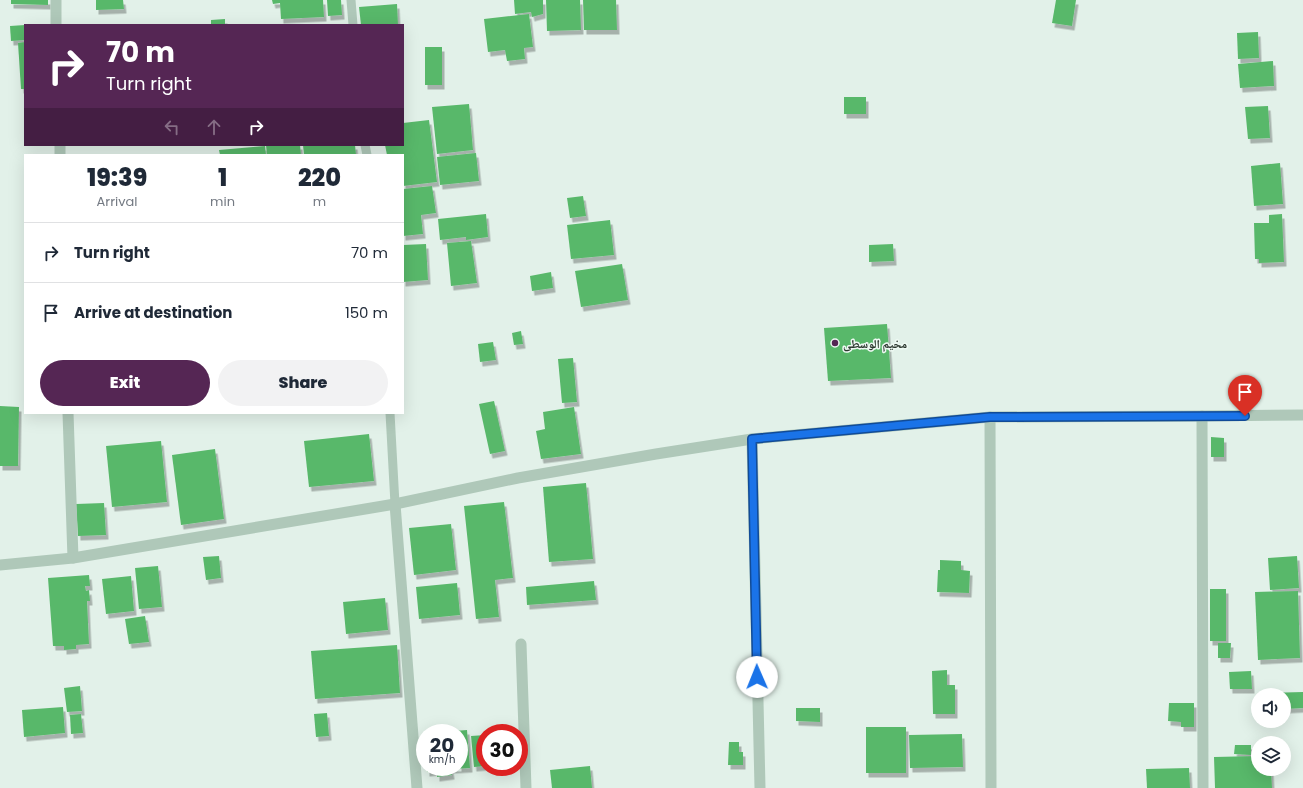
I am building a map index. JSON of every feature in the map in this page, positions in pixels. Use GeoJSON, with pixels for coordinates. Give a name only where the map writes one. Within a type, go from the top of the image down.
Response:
{"type":"FeatureCollection","features":[{"type":"Feature","properties":{"kind":"street"},"geometry":{"type":"LineString","coordinates":[[56,0],[56,24]]}},
{"type":"Feature","properties":{"kind":"street"},"geometry":{"type":"LineString","coordinates":[[68,414],[73,558]]}},
{"type":"Feature","properties":{"kind":"street"},"geometry":{"type":"LineString","coordinates":[[0,565],[73,558],[395,504],[518,478],[752,439],[990,417],[1303,415]]}},
{"type":"Feature","properties":{"kind":"street"},"geometry":{"type":"LineString","coordinates":[[1202,416],[1203,788]]}},
{"type":"Feature","properties":{"kind":"street"},"geometry":{"type":"LineString","coordinates":[[990,417],[991,788]]}},
{"type":"Feature","properties":{"kind":"street"},"geometry":{"type":"LineString","coordinates":[[752,439],[760,788]]}},
{"type":"Feature","properties":{"kind":"street"},"geometry":{"type":"LineString","coordinates":[[395,504],[417,788]]}},
{"type":"Feature","properties":{"kind":"street"},"geometry":{"type":"LineString","coordinates":[[521,644],[526,788]]}},
{"type":"Feature","properties":{"kind":"lane"},"geometry":{"type":"LineString","coordinates":[[351,0],[353,24]]}},
{"type":"Feature","properties":{"kind":"lane"},"geometry":{"type":"LineString","coordinates":[[390,414],[395,504]]}},
{"type":"Feature","properties":{"kind":"building"},"geometry":{"type":"Polygon","coordinates":[[[11,0],[48,0],[48,5],[11,4],[11,0]]]}},
{"type":"Feature","properties":{"kind":"building"},"geometry":{"type":"Polygon","coordinates":[[[96,0],[123,0],[124,9],[96,10],[96,0]]]}},
{"type":"Feature","properties":{"kind":"building"},"geometry":{"type":"Polygon","coordinates":[[[272,0],[323,0],[324,17],[281,19],[280,3],[273,4],[272,0]]]}},
{"type":"Feature","properties":{"kind":"building"},"geometry":{"type":"Polygon","coordinates":[[[327,0],[341,0],[342,15],[328,16],[327,0]]]}},
{"type":"Feature","properties":{"kind":"building"},"geometry":{"type":"Polygon","coordinates":[[[514,0],[543,0],[543,14],[532,17],[531,12],[515,14],[514,0]]]}},
{"type":"Feature","properties":{"kind":"building"},"geometry":{"type":"Polygon","coordinates":[[[546,0],[580,0],[581,30],[547,31],[546,0]]]}},
{"type":"Feature","properties":{"kind":"building"},"geometry":{"type":"Polygon","coordinates":[[[583,0],[616,0],[617,30],[584,30],[583,0]]]}},
{"type":"Feature","properties":{"kind":"building"},"geometry":{"type":"Polygon","coordinates":[[[1056,0],[1076,0],[1072,26],[1052,23],[1056,0]]]}},
{"type":"Feature","properties":{"kind":"building"},"geometry":{"type":"Polygon","coordinates":[[[397,4],[398,24],[361,24],[359,7],[397,4]]]}},
{"type":"Feature","properties":{"kind":"building"},"geometry":{"type":"Polygon","coordinates":[[[529,14],[533,47],[524,48],[525,59],[507,61],[505,50],[488,52],[484,19],[529,14]]]}},
{"type":"Feature","properties":{"kind":"building"},"geometry":{"type":"Polygon","coordinates":[[[225,19],[225,24],[211,24],[211,20],[225,19]]]}},
{"type":"Feature","properties":{"kind":"building"},"geometry":{"type":"Polygon","coordinates":[[[24,25],[24,40],[11,41],[10,26],[24,25]]]}},
{"type":"Feature","properties":{"kind":"building"},"geometry":{"type":"Polygon","coordinates":[[[1258,32],[1259,58],[1238,59],[1237,33],[1258,32]]]}},
{"type":"Feature","properties":{"kind":"building"},"geometry":{"type":"Polygon","coordinates":[[[24,42],[24,89],[21,89],[18,43],[24,42]]]}},
{"type":"Feature","properties":{"kind":"building"},"geometry":{"type":"Polygon","coordinates":[[[425,47],[442,47],[442,85],[425,85],[425,47]]]}},
{"type":"Feature","properties":{"kind":"building"},"geometry":{"type":"Polygon","coordinates":[[[1273,61],[1274,86],[1240,88],[1238,64],[1273,61]]]}},
{"type":"Feature","properties":{"kind":"building"},"geometry":{"type":"Polygon","coordinates":[[[844,97],[866,97],[866,114],[844,114],[844,97]]]}},
{"type":"Feature","properties":{"kind":"building"},"geometry":{"type":"Polygon","coordinates":[[[469,104],[473,150],[437,154],[432,107],[469,104]]]}},
{"type":"Feature","properties":{"kind":"building"},"geometry":{"type":"Polygon","coordinates":[[[1268,106],[1270,138],[1248,139],[1245,107],[1268,106]]]}},
{"type":"Feature","properties":{"kind":"building"},"geometry":{"type":"Polygon","coordinates":[[[429,120],[437,182],[404,186],[404,154],[387,154],[385,146],[404,146],[404,123],[429,120]]]}},
{"type":"Feature","properties":{"kind":"building"},"geometry":{"type":"Polygon","coordinates":[[[265,146],[266,154],[220,154],[219,150],[265,146]]]}},
{"type":"Feature","properties":{"kind":"building"},"geometry":{"type":"Polygon","coordinates":[[[266,146],[300,146],[301,154],[267,154],[266,146]]]}},
{"type":"Feature","properties":{"kind":"building"},"geometry":{"type":"Polygon","coordinates":[[[303,146],[355,146],[356,154],[304,154],[303,146]]]}},
{"type":"Feature","properties":{"kind":"building"},"geometry":{"type":"Polygon","coordinates":[[[476,153],[479,181],[440,185],[437,157],[476,153]]]}},
{"type":"Feature","properties":{"kind":"building"},"geometry":{"type":"Polygon","coordinates":[[[1280,163],[1283,204],[1254,206],[1251,166],[1280,163]]]}},
{"type":"Feature","properties":{"kind":"building"},"geometry":{"type":"Polygon","coordinates":[[[432,186],[436,213],[421,215],[423,234],[404,236],[404,189],[432,186]]]}},
{"type":"Feature","properties":{"kind":"building"},"geometry":{"type":"Polygon","coordinates":[[[583,196],[586,216],[570,218],[567,198],[583,196]]]}},
{"type":"Feature","properties":{"kind":"building"},"geometry":{"type":"Polygon","coordinates":[[[486,214],[488,237],[466,240],[466,237],[440,240],[438,219],[486,214]]]}},
{"type":"Feature","properties":{"kind":"building"},"geometry":{"type":"Polygon","coordinates":[[[1282,214],[1284,262],[1259,263],[1259,259],[1255,259],[1254,223],[1269,223],[1269,215],[1282,214]]]}},
{"type":"Feature","properties":{"kind":"building"},"geometry":{"type":"Polygon","coordinates":[[[610,220],[614,255],[571,259],[567,225],[610,220]]]}},
{"type":"Feature","properties":{"kind":"building"},"geometry":{"type":"Polygon","coordinates":[[[471,241],[477,283],[451,286],[447,243],[471,241]]]}},
{"type":"Feature","properties":{"kind":"building"},"geometry":{"type":"Polygon","coordinates":[[[426,244],[428,280],[404,282],[404,245],[426,244]]]}},
{"type":"Feature","properties":{"kind":"building"},"geometry":{"type":"Polygon","coordinates":[[[893,244],[894,261],[869,262],[869,245],[893,244]]]}},
{"type":"Feature","properties":{"kind":"building"},"geometry":{"type":"Polygon","coordinates":[[[622,264],[628,300],[581,307],[575,271],[622,264]]]}},
{"type":"Feature","properties":{"kind":"building"},"geometry":{"type":"Polygon","coordinates":[[[551,272],[553,288],[532,291],[530,276],[551,272]]]}},
{"type":"Feature","properties":{"kind":"building"},"geometry":{"type":"Polygon","coordinates":[[[887,324],[891,378],[828,381],[824,328],[887,324]]]}},
{"type":"Feature","properties":{"kind":"building"},"geometry":{"type":"Polygon","coordinates":[[[521,331],[523,344],[514,345],[512,333],[521,331]]]}},
{"type":"Feature","properties":{"kind":"building"},"geometry":{"type":"Polygon","coordinates":[[[493,342],[496,360],[480,362],[478,344],[493,342]]]}},
{"type":"Feature","properties":{"kind":"building"},"geometry":{"type":"Polygon","coordinates":[[[573,358],[577,402],[562,403],[558,359],[573,358]]]}},
{"type":"Feature","properties":{"kind":"building"},"geometry":{"type":"Polygon","coordinates":[[[494,401],[505,451],[490,454],[479,404],[494,401]]]}},
{"type":"Feature","properties":{"kind":"building"},"geometry":{"type":"Polygon","coordinates":[[[0,406],[19,407],[18,466],[0,466],[0,406]]]}},
{"type":"Feature","properties":{"kind":"building"},"geometry":{"type":"Polygon","coordinates":[[[574,407],[581,454],[541,459],[536,431],[545,429],[543,412],[574,407]]]}},
{"type":"Feature","properties":{"kind":"building"},"geometry":{"type":"Polygon","coordinates":[[[369,434],[374,481],[309,487],[304,441],[369,434]]]}},
{"type":"Feature","properties":{"kind":"building"},"geometry":{"type":"Polygon","coordinates":[[[1211,437],[1224,438],[1224,457],[1211,457],[1211,437]]]}},
{"type":"Feature","properties":{"kind":"building"},"geometry":{"type":"Polygon","coordinates":[[[161,441],[167,502],[112,507],[106,446],[161,441]]]}},
{"type":"Feature","properties":{"kind":"building"},"geometry":{"type":"Polygon","coordinates":[[[215,449],[224,519],[181,525],[172,455],[215,449]]]}},
{"type":"Feature","properties":{"kind":"building"},"geometry":{"type":"Polygon","coordinates":[[[586,483],[593,559],[549,562],[543,487],[586,483]]]}},
{"type":"Feature","properties":{"kind":"building"},"geometry":{"type":"Polygon","coordinates":[[[504,502],[513,578],[495,580],[499,617],[476,619],[464,506],[504,502]]]}},
{"type":"Feature","properties":{"kind":"building"},"geometry":{"type":"Polygon","coordinates":[[[104,503],[106,535],[78,536],[76,504],[104,503]]]}},
{"type":"Feature","properties":{"kind":"building"},"geometry":{"type":"Polygon","coordinates":[[[451,524],[456,570],[414,575],[409,528],[451,524]]]}},
{"type":"Feature","properties":{"kind":"building"},"geometry":{"type":"Polygon","coordinates":[[[219,556],[221,578],[206,580],[203,557],[219,556]]]}},
{"type":"Feature","properties":{"kind":"building"},"geometry":{"type":"Polygon","coordinates":[[[1297,556],[1299,588],[1270,590],[1268,558],[1297,556]]]}},
{"type":"Feature","properties":{"kind":"building"},"geometry":{"type":"Polygon","coordinates":[[[940,560],[961,561],[961,570],[970,571],[969,593],[937,592],[940,560]]]}},
{"type":"Feature","properties":{"kind":"building"},"geometry":{"type":"Polygon","coordinates":[[[158,566],[162,607],[139,609],[135,568],[158,566]]]}},
{"type":"Feature","properties":{"kind":"building"},"geometry":{"type":"Polygon","coordinates":[[[89,575],[90,586],[85,586],[86,591],[89,590],[90,601],[87,601],[89,644],[76,645],[76,649],[64,650],[64,646],[53,646],[48,578],[89,575]]]}},
{"type":"Feature","properties":{"kind":"building"},"geometry":{"type":"Polygon","coordinates":[[[131,576],[134,611],[106,614],[102,579],[131,576]]]}},
{"type":"Feature","properties":{"kind":"building"},"geometry":{"type":"Polygon","coordinates":[[[594,581],[596,600],[527,605],[526,587],[594,581]]]}},
{"type":"Feature","properties":{"kind":"building"},"geometry":{"type":"Polygon","coordinates":[[[457,583],[460,615],[419,619],[416,587],[457,583]]]}},
{"type":"Feature","properties":{"kind":"building"},"geometry":{"type":"Polygon","coordinates":[[[1210,589],[1226,589],[1226,641],[1210,641],[1210,589]]]}},
{"type":"Feature","properties":{"kind":"building"},"geometry":{"type":"Polygon","coordinates":[[[1298,591],[1300,658],[1258,660],[1255,592],[1298,591]]]}},
{"type":"Feature","properties":{"kind":"building"},"geometry":{"type":"Polygon","coordinates":[[[385,598],[388,630],[346,634],[343,602],[385,598]]]}},
{"type":"Feature","properties":{"kind":"building"},"geometry":{"type":"Polygon","coordinates":[[[145,616],[149,642],[129,644],[125,619],[145,616]]]}},
{"type":"Feature","properties":{"kind":"building"},"geometry":{"type":"Polygon","coordinates":[[[1218,643],[1231,643],[1230,658],[1218,658],[1218,643]]]}},
{"type":"Feature","properties":{"kind":"building"},"geometry":{"type":"Polygon","coordinates":[[[397,645],[400,693],[315,699],[311,651],[397,645]]]}},
{"type":"Feature","properties":{"kind":"building"},"geometry":{"type":"Polygon","coordinates":[[[947,670],[947,685],[955,685],[955,714],[933,714],[932,671],[947,670]]]}},
{"type":"Feature","properties":{"kind":"building"},"geometry":{"type":"Polygon","coordinates":[[[1251,671],[1252,688],[1230,689],[1229,672],[1251,671]]]}},
{"type":"Feature","properties":{"kind":"building"},"geometry":{"type":"Polygon","coordinates":[[[80,686],[82,711],[67,712],[64,688],[80,686]]]}},
{"type":"Feature","properties":{"kind":"building"},"geometry":{"type":"Polygon","coordinates":[[[1291,692],[1303,692],[1303,708],[1291,709],[1291,692]]]}},
{"type":"Feature","properties":{"kind":"building"},"geometry":{"type":"Polygon","coordinates":[[[1169,703],[1194,703],[1194,727],[1181,727],[1181,722],[1168,721],[1169,703]]]}},
{"type":"Feature","properties":{"kind":"building"},"geometry":{"type":"Polygon","coordinates":[[[63,707],[65,733],[24,737],[22,710],[63,707]]]}},
{"type":"Feature","properties":{"kind":"building"},"geometry":{"type":"Polygon","coordinates":[[[796,708],[820,708],[820,722],[796,721],[796,708]]]}},
{"type":"Feature","properties":{"kind":"building"},"geometry":{"type":"Polygon","coordinates":[[[327,713],[329,736],[316,737],[314,714],[327,713]]]}},
{"type":"Feature","properties":{"kind":"building"},"geometry":{"type":"Polygon","coordinates":[[[81,714],[83,733],[71,734],[70,715],[81,714]]]}},
{"type":"Feature","properties":{"kind":"building"},"geometry":{"type":"Polygon","coordinates":[[[866,727],[906,727],[906,773],[866,773],[866,727]]]}},
{"type":"Feature","properties":{"kind":"building"},"geometry":{"type":"Polygon","coordinates":[[[962,734],[963,767],[910,768],[909,735],[962,734]]]}},
{"type":"Feature","properties":{"kind":"building"},"geometry":{"type":"Polygon","coordinates":[[[471,736],[476,736],[476,767],[474,767],[471,736]]]}},
{"type":"Feature","properties":{"kind":"building"},"geometry":{"type":"Polygon","coordinates":[[[729,742],[739,742],[739,752],[743,752],[743,765],[728,765],[729,742]]]}},
{"type":"Feature","properties":{"kind":"building"},"geometry":{"type":"Polygon","coordinates":[[[468,743],[470,768],[468,768],[468,743]]]}},
{"type":"Feature","properties":{"kind":"building"},"geometry":{"type":"Polygon","coordinates":[[[1235,745],[1251,745],[1251,755],[1234,754],[1235,745]]]}},
{"type":"Feature","properties":{"kind":"building"},"geometry":{"type":"Polygon","coordinates":[[[1251,756],[1251,776],[1271,776],[1272,788],[1215,788],[1214,757],[1251,756]]]}},
{"type":"Feature","properties":{"kind":"building"},"geometry":{"type":"Polygon","coordinates":[[[590,766],[592,788],[552,788],[550,770],[590,766]]]}},
{"type":"Feature","properties":{"kind":"building"},"geometry":{"type":"Polygon","coordinates":[[[1189,768],[1190,788],[1147,788],[1146,769],[1189,768]]]}},
{"type":"Feature","properties":{"kind":"place","name":"مخيم الوسطى"},"geometry":{"type":"Point","coordinates":[835,343]}},
{"type":"Feature","properties":{"kind":"route"},"geometry":{"type":"LineString","coordinates":[[757,677],[752,439],[990,417],[1245,416]]}}]}
